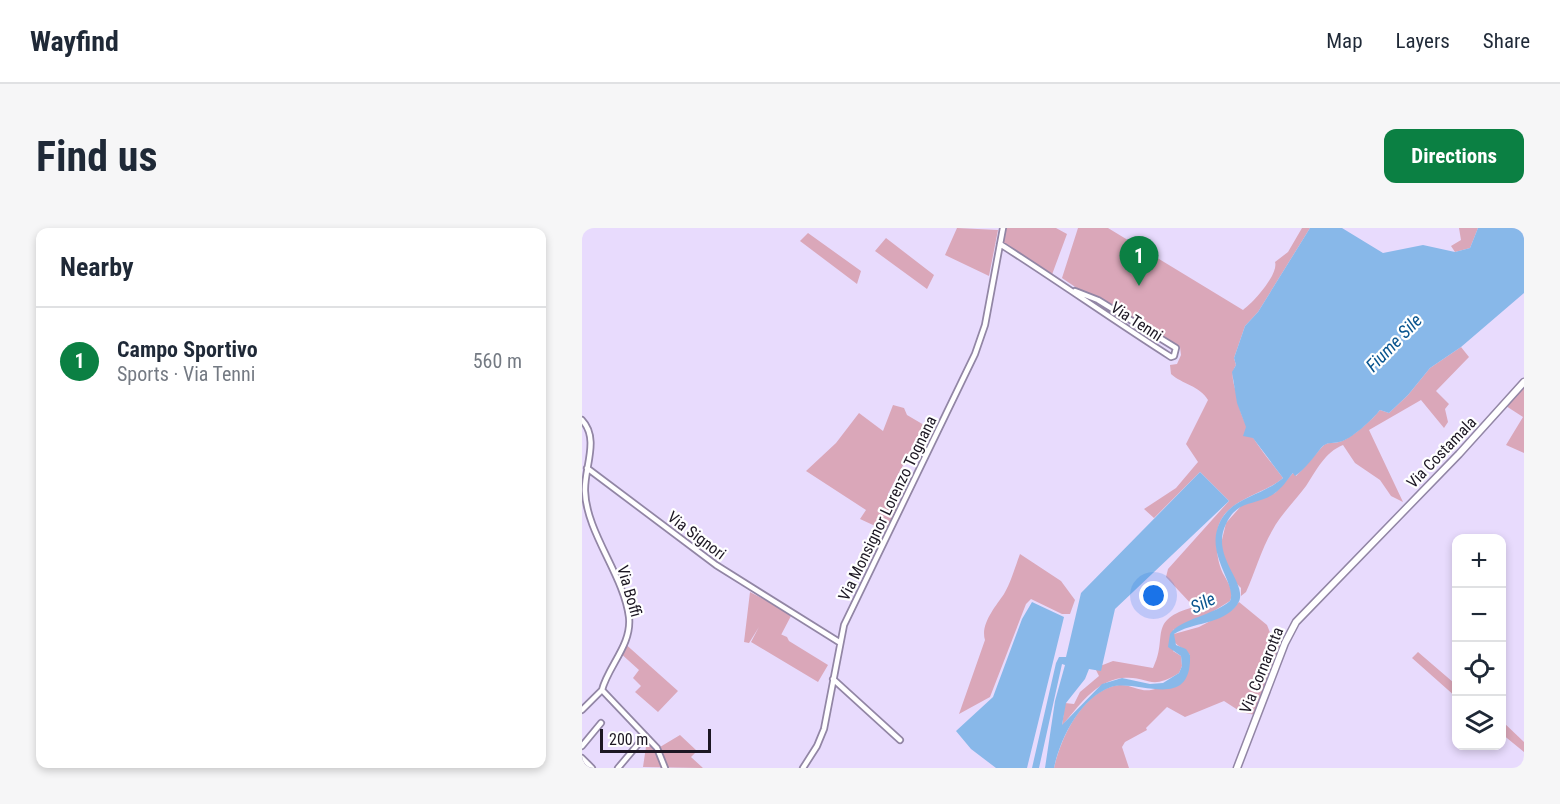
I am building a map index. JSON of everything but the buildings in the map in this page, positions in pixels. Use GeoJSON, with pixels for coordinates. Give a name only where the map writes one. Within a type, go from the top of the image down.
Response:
{"type":"FeatureCollection","features":[{"type":"Feature","properties":{"kind":"main road","name":"Via Costamala"},"geometry":{"type":"LineString","coordinates":[[1375,539],[1459,454],[1524,382]]}},
{"type":"Feature","properties":{"kind":"main road","name":"Via Cornarotta"},"geometry":{"type":"LineString","coordinates":[[1237,768],[1292,628],[1304,611],[1375,539]]}},
{"type":"Feature","properties":{"kind":"street","name":"Via Monsignor Lorenzo Tognana"},"geometry":{"type":"LineString","coordinates":[[803,768],[818,746],[824,729],[839,642],[859,592],[975,354],[985,325],[1003,228]]}},
{"type":"Feature","properties":{"kind":"street","name":"Via Tenni"},"geometry":{"type":"LineString","coordinates":[[1000,244],[1075,291],[1092,298],[1176,348],[1174,356],[1171,357],[1088,303],[1075,291]]}},
{"type":"Feature","properties":{"kind":"street"},"geometry":{"type":"LineString","coordinates":[[1088,303],[1092,298]]}},
{"type":"Feature","properties":{"kind":"street"},"geometry":{"type":"LineString","coordinates":[[582,420],[591,440],[587,468]]}},
{"type":"Feature","properties":{"kind":"street","name":"Via Signori"},"geometry":{"type":"LineString","coordinates":[[587,468],[716,565],[839,642]]}},
{"type":"Feature","properties":{"kind":"street","name":"Via Boffi"},"geometry":{"type":"LineString","coordinates":[[587,468],[585,491],[587,510],[610,563],[629,617],[627,634],[602,690]]}},
{"type":"Feature","properties":{"kind":"street"},"geometry":{"type":"LineString","coordinates":[[833,679],[900,740]]}},
{"type":"Feature","properties":{"kind":"street"},"geometry":{"type":"LineString","coordinates":[[582,710],[602,690],[657,748],[665,768]]}},
{"type":"Feature","properties":{"kind":"street"},"geometry":{"type":"LineString","coordinates":[[582,746],[602,723]]}},
{"type":"Feature","properties":{"kind":"street"},"geometry":{"type":"LineString","coordinates":[[618,768],[645,736]]}},
{"type":"Feature","properties":{"kind":"street"},"geometry":{"type":"LineString","coordinates":[[582,759],[592,768]]}},
{"type":"Feature","properties":{"kind":"shaded area"},"geometry":{"type":"Polygon","coordinates":[[[957,228],[998,230],[989,276],[945,255],[957,228]]]}},
{"type":"Feature","properties":{"kind":"shaded area"},"geometry":{"type":"Polygon","coordinates":[[[1004,228],[1056,228],[1067,234],[1050,280],[1001,248],[1004,228]]]}},
{"type":"Feature","properties":{"kind":"shaded area"},"geometry":{"type":"Polygon","coordinates":[[[1078,228],[1108,228],[1243,310],[1264,288],[1273,274],[1275,262],[1288,252],[1302,228],[1310,228],[1258,312],[1245,326],[1234,358],[1236,365],[1233,381],[1244,420],[1255,440],[1283,478],[1236,504],[1222,518],[1217,532],[1217,552],[1230,587],[1230,601],[1204,617],[1173,630],[1173,651],[1181,656],[1182,666],[1179,673],[1169,679],[1155,682],[1122,678],[1103,684],[1081,703],[1062,726],[1065,703],[1074,704],[1080,692],[1099,676],[1095,668],[1113,661],[1153,668],[1164,624],[1179,612],[1194,607],[1166,577],[1168,569],[1229,501],[1200,472],[1154,518],[1144,509],[1176,488],[1198,462],[1186,444],[1208,400],[1196,388],[1171,374],[1170,365],[1177,364],[1181,355],[1180,347],[1087,295],[1062,278],[1078,228]]]}},
{"type":"Feature","properties":{"kind":"shaded area"},"geometry":{"type":"Polygon","coordinates":[[[1459,228],[1478,228],[1470,248],[1455,252],[1451,246],[1461,240],[1459,228]]]}},
{"type":"Feature","properties":{"kind":"shaded area"},"geometry":{"type":"Polygon","coordinates":[[[808,233],[861,271],[857,284],[800,241],[808,233]]]}},
{"type":"Feature","properties":{"kind":"shaded area"},"geometry":{"type":"Polygon","coordinates":[[[886,238],[934,275],[927,289],[875,251],[886,238]]]}},
{"type":"Feature","properties":{"kind":"shaded area"},"geometry":{"type":"Polygon","coordinates":[[[1461,347],[1469,357],[1436,391],[1449,404],[1445,409],[1448,422],[1444,428],[1421,400],[1369,430],[1403,502],[1391,496],[1380,480],[1355,463],[1343,445],[1337,448],[1321,462],[1276,525],[1246,592],[1241,596],[1241,588],[1233,580],[1221,544],[1226,523],[1242,505],[1275,493],[1294,472],[1296,476],[1324,445],[1349,437],[1380,410],[1389,413],[1408,395],[1430,368],[1461,347]]]}},
{"type":"Feature","properties":{"kind":"shaded area"},"geometry":{"type":"Polygon","coordinates":[[[1524,386],[1524,453],[1506,445],[1523,417],[1506,406],[1524,386]]]}},
{"type":"Feature","properties":{"kind":"shaded area"},"geometry":{"type":"Polygon","coordinates":[[[893,405],[904,408],[907,415],[924,425],[888,494],[900,502],[886,531],[860,519],[866,510],[806,471],[836,443],[859,413],[883,431],[893,405]]]}},
{"type":"Feature","properties":{"kind":"shaded area"},"geometry":{"type":"Polygon","coordinates":[[[1020,554],[1061,581],[1075,600],[1070,614],[1062,614],[1031,599],[1026,604],[990,697],[959,714],[985,640],[987,622],[1004,594],[1020,554]]]}},
{"type":"Feature","properties":{"kind":"shaded area"},"geometry":{"type":"Polygon","coordinates":[[[750,592],[792,614],[781,634],[828,665],[818,682],[751,642],[759,627],[749,643],[744,642],[750,592]]]}},
{"type":"Feature","properties":{"kind":"shaded area"},"geometry":{"type":"Polygon","coordinates":[[[1239,602],[1267,625],[1273,640],[1281,647],[1255,715],[1241,712],[1224,701],[1185,717],[1167,707],[1146,728],[1147,730],[1125,742],[1122,747],[1129,768],[1054,768],[1068,729],[1084,705],[1106,689],[1119,685],[1151,690],[1185,677],[1190,655],[1173,640],[1174,634],[1199,627],[1233,609],[1239,602]]]}},
{"type":"Feature","properties":{"kind":"shaded area"},"geometry":{"type":"Polygon","coordinates":[[[622,641],[678,691],[658,712],[635,692],[641,686],[633,678],[639,670],[618,651],[622,641]]]}},
{"type":"Feature","properties":{"kind":"shaded area"},"geometry":{"type":"Polygon","coordinates":[[[1418,652],[1452,681],[1452,693],[1412,658],[1418,652]]]}},
{"type":"Feature","properties":{"kind":"shaded area"},"geometry":{"type":"Polygon","coordinates":[[[1506,725],[1524,742],[1524,752],[1506,737],[1506,725]]]}},
{"type":"Feature","properties":{"kind":"shaded area"},"geometry":{"type":"Polygon","coordinates":[[[680,735],[697,751],[691,757],[703,768],[643,767],[647,740],[655,750],[680,735]]]}},
{"type":"Feature","properties":{"kind":"water","name":"Fiume Sile"},"geometry":{"type":"Polygon","coordinates":[[[1310,228],[1342,228],[1383,253],[1423,245],[1455,252],[1470,248],[1478,228],[1524,228],[1524,293],[1461,347],[1430,368],[1408,395],[1389,413],[1380,410],[1367,424],[1349,437],[1339,442],[1325,444],[1303,470],[1295,476],[1293,473],[1275,493],[1236,510],[1226,524],[1222,536],[1226,559],[1236,580],[1240,597],[1237,605],[1223,616],[1174,634],[1176,645],[1186,649],[1190,655],[1188,673],[1182,683],[1173,688],[1161,689],[1122,685],[1100,692],[1090,700],[1073,721],[1061,745],[1054,768],[1045,768],[1055,701],[1065,665],[1062,664],[1039,768],[1032,768],[1056,663],[1059,657],[1066,657],[1081,593],[1200,472],[1229,501],[1115,609],[1101,671],[1089,669],[1085,679],[1066,703],[1062,725],[1102,684],[1122,678],[1150,684],[1163,683],[1179,673],[1182,666],[1181,656],[1168,647],[1170,634],[1181,624],[1230,601],[1230,588],[1217,551],[1217,530],[1221,519],[1236,504],[1283,478],[1253,438],[1243,436],[1246,427],[1237,403],[1232,372],[1236,365],[1234,358],[1245,326],[1258,312],[1310,228]]]}},
{"type":"Feature","properties":{"kind":"water"},"geometry":{"type":"Polygon","coordinates":[[[1032,602],[1064,617],[1027,768],[996,768],[971,749],[956,731],[993,697],[1022,619],[1032,602]]]}},
{"type":"Feature","properties":{"kind":"place","name":"Campo Sportivo"},"geometry":{"type":"Point","coordinates":[1139,286]}},
{"type":"Feature","properties":{"kind":"water label","name":"Sile"},"geometry":{"type":"Point","coordinates":[1203,603]}}]}
